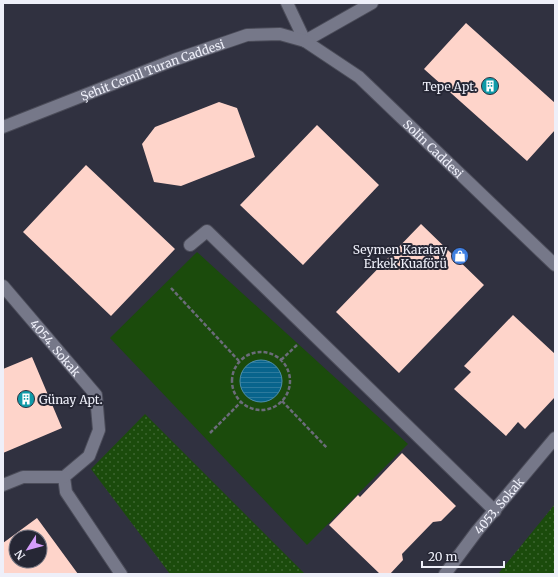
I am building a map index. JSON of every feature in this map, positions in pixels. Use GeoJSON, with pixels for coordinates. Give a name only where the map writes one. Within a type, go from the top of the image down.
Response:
{"type":"FeatureCollection","features":[{"type":"Feature","properties":{"kind":"street"},"geometry":{"type":"LineString","coordinates":[[287,3],[305,41],[372,3]]}},
{"type":"Feature","properties":{"kind":"street","name":"Şehit Cemil Turan Caddesi"},"geometry":{"type":"LineString","coordinates":[[3,128],[174,60],[247,35],[280,34],[305,41]]}},
{"type":"Feature","properties":{"kind":"street","name":"Solin Caddesi"},"geometry":{"type":"LineString","coordinates":[[305,41],[359,77],[555,265]]}},
{"type":"Feature","properties":{"kind":"street"},"geometry":{"type":"LineString","coordinates":[[190,245],[207,231],[495,511]]}},
{"type":"Feature","properties":{"kind":"street","name":"4054. Sokak"},"geometry":{"type":"LineString","coordinates":[[3,286],[96,395],[99,430],[89,456],[64,477]]}},
{"type":"Feature","properties":{"kind":"street","name":"4053. Sokak"},"geometry":{"type":"LineString","coordinates":[[445,574],[477,531],[555,438]]}},
{"type":"Feature","properties":{"kind":"street"},"geometry":{"type":"LineString","coordinates":[[3,485],[23,477],[64,477],[66,492],[121,574]]}},
{"type":"Feature","properties":{"kind":"path"},"geometry":{"type":"LineString","coordinates":[[170,288],[239,361]]}},
{"type":"Feature","properties":{"kind":"path"},"geometry":{"type":"LineString","coordinates":[[255,352],[265,352],[274,355],[281,360],[287,368],[290,378],[289,388],[282,402],[269,410],[259,411],[240,403],[235,396],[232,387],[234,368],[239,361],[247,355],[255,352]]}},
{"type":"Feature","properties":{"kind":"path"},"geometry":{"type":"LineString","coordinates":[[282,402],[327,448]]}},
{"type":"Feature","properties":{"kind":"path"},"geometry":{"type":"LineString","coordinates":[[210,433],[240,403]]}},
{"type":"Feature","properties":{"kind":"green space"},"geometry":{"type":"Polygon","coordinates":[[[197,252],[408,444],[307,545],[110,338],[197,252]]]}},
{"type":"Feature","properties":{"kind":"green space"},"geometry":{"type":"Polygon","coordinates":[[[145,414],[305,574],[170,574],[91,469],[145,414]]]}},
{"type":"Feature","properties":{"kind":"green space"},"geometry":{"type":"Polygon","coordinates":[[[555,504],[555,574],[498,574],[555,504]]]}},
{"type":"Feature","properties":{"kind":"water"},"geometry":{"type":"Polygon","coordinates":[[[261,360],[276,366],[282,381],[276,396],[261,402],[246,396],[240,381],[246,366],[261,360]]]}},
{"type":"Feature","properties":{"kind":"building","name":"Tepe Apt."},"geometry":{"type":"Polygon","coordinates":[[[466,23],[555,103],[555,130],[527,161],[424,69],[466,23]]]}},
{"type":"Feature","properties":{"kind":"building"},"geometry":{"type":"Polygon","coordinates":[[[219,102],[237,108],[255,157],[181,186],[154,182],[142,144],[155,127],[219,102]]]}},
{"type":"Feature","properties":{"kind":"building"},"geometry":{"type":"Polygon","coordinates":[[[317,125],[379,185],[303,265],[240,205],[317,125]]]}},
{"type":"Feature","properties":{"kind":"building"},"geometry":{"type":"Polygon","coordinates":[[[86,165],[175,249],[111,316],[23,232],[86,165]]]}},
{"type":"Feature","properties":{"kind":"building"},"geometry":{"type":"Polygon","coordinates":[[[421,224],[484,285],[399,373],[336,312],[421,224]]]}},
{"type":"Feature","properties":{"kind":"building"},"geometry":{"type":"Polygon","coordinates":[[[513,315],[555,354],[555,397],[525,429],[518,422],[506,436],[454,389],[471,372],[464,366],[513,315]]]}},
{"type":"Feature","properties":{"kind":"building","name":"Günay Apt."},"geometry":{"type":"Polygon","coordinates":[[[32,357],[62,428],[3,453],[3,369],[32,357]]]}},
{"type":"Feature","properties":{"kind":"building"},"geometry":{"type":"Polygon","coordinates":[[[402,453],[456,506],[441,521],[433,522],[402,554],[403,560],[390,574],[380,574],[329,525],[358,495],[360,497],[402,453]]]}},
{"type":"Feature","properties":{"kind":"building"},"geometry":{"type":"Polygon","coordinates":[[[37,518],[45,529],[22,529],[37,518]]]}},
{"type":"Feature","properties":{"kind":"building"},"geometry":{"type":"Polygon","coordinates":[[[48,533],[78,574],[3,574],[3,543],[8,539],[8,569],[48,569],[48,533]]]}},
{"type":"Feature","properties":{"kind":"place","name":"Tepe Apt."},"geometry":{"type":"Point","coordinates":[490,86]}},
{"type":"Feature","properties":{"kind":"place","name":"Seymen Karatay Erkek Kuaförü"},"geometry":{"type":"Point","coordinates":[460,256]}},
{"type":"Feature","properties":{"kind":"place","name":"Günay Apt."},"geometry":{"type":"Point","coordinates":[26,399]}}]}
